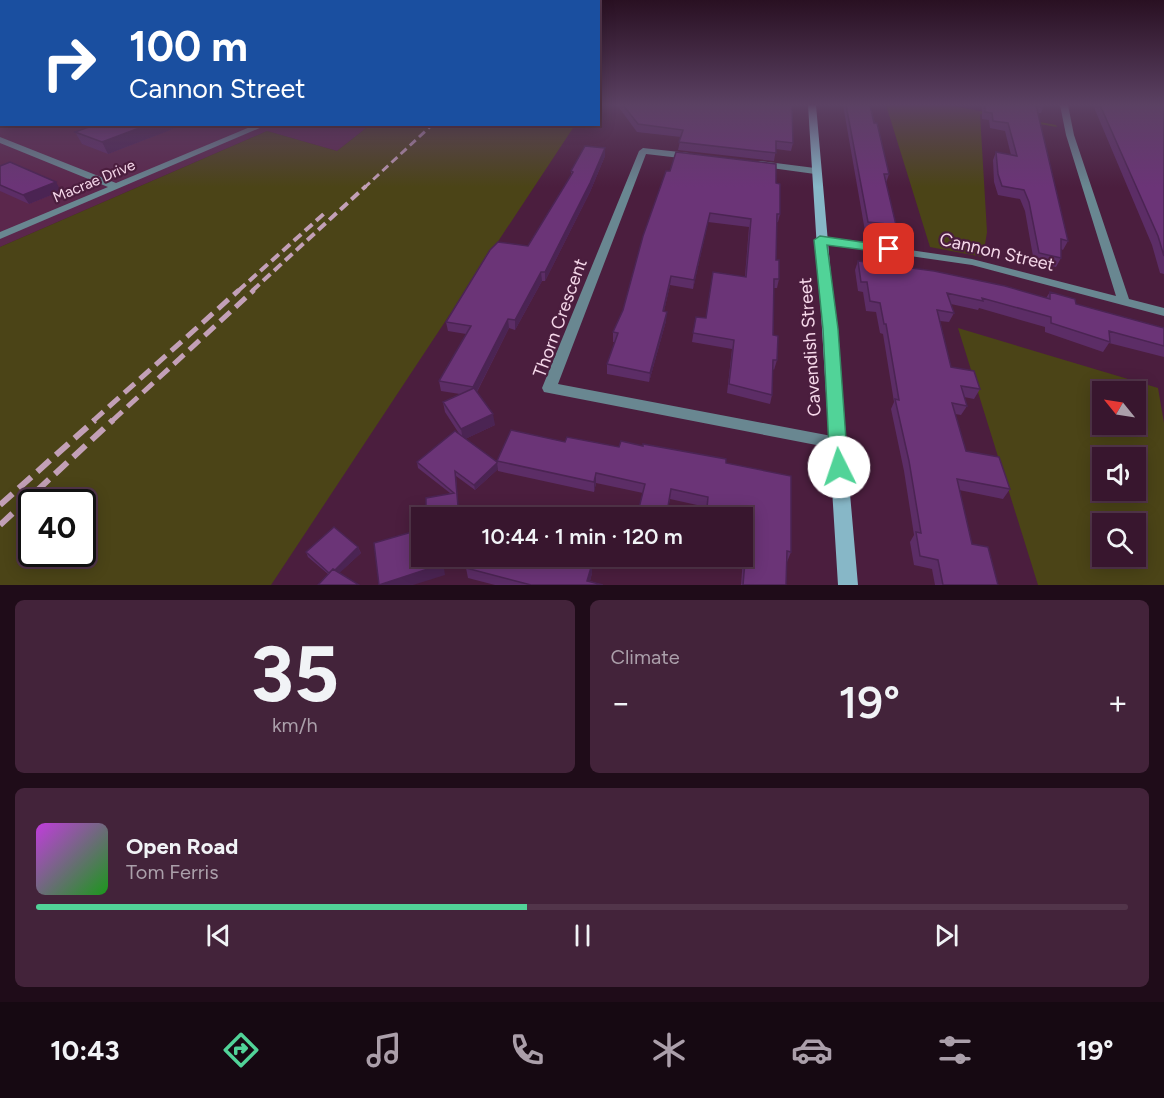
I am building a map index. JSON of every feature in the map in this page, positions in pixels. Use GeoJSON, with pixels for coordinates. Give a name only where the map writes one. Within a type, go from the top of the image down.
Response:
{"type":"FeatureCollection","features":[{"type":"Feature","properties":{"kind":"street","name":"Macrae Drive"},"geometry":{"type":"LineString","coordinates":[[0,236],[246,132]]}},
{"type":"Feature","properties":{"kind":"street","name":"Cavendish Street"},"geometry":{"type":"LineString","coordinates":[[813,132],[820,240],[831,329],[837,443],[849,585]]}},
{"type":"Feature","properties":{"kind":"street"},"geometry":{"type":"LineString","coordinates":[[1069,132],[1124,302]]}},
{"type":"Feature","properties":{"kind":"street"},"geometry":{"type":"LineString","coordinates":[[0,140],[117,187]]}},
{"type":"Feature","properties":{"kind":"street","name":"Thorn Crescent"},"geometry":{"type":"LineString","coordinates":[[700,158],[643,151],[549,388],[837,443]]}},
{"type":"Feature","properties":{"kind":"street"},"geometry":{"type":"LineString","coordinates":[[746,163],[815,171]]}},
{"type":"Feature","properties":{"kind":"street","name":"Cannon Street"},"geometry":{"type":"LineString","coordinates":[[820,240],[972,262],[1164,312]]}},
{"type":"Feature","properties":{"kind":"shaded area"},"geometry":{"type":"Polygon","coordinates":[[[0,132],[264,132],[0,247],[0,132]]]}},
{"type":"Feature","properties":{"kind":"shaded area"},"geometry":{"type":"Polygon","coordinates":[[[264,132],[272,132],[337,151],[361,132],[570,132],[271,585],[0,585],[0,247],[264,132]]]}},
{"type":"Feature","properties":{"kind":"shaded area"},"geometry":{"type":"Polygon","coordinates":[[[272,132],[361,132],[337,151],[272,132]]]}},
{"type":"Feature","properties":{"kind":"shaded area"},"geometry":{"type":"Polygon","coordinates":[[[894,132],[981,132],[987,232],[983,257],[930,247],[894,132]]]}},
{"type":"Feature","properties":{"kind":"shaded area"},"geometry":{"type":"Polygon","coordinates":[[[958,328],[1135,381],[1092,381],[1092,435],[1146,435],[1146,384],[1158,388],[1164,423],[1164,585],[1038,585],[958,328]]]}},
{"type":"Feature","properties":{"kind":"building"},"geometry":{"type":"Polygon","coordinates":[[[76,132],[128,132],[102,142],[76,132]]]}},
{"type":"Feature","properties":{"kind":"building"},"geometry":{"type":"Polygon","coordinates":[[[682,132],[793,132],[793,143],[776,141],[776,153],[679,142],[682,132]]]}},
{"type":"Feature","properties":{"kind":"building"},"geometry":{"type":"Polygon","coordinates":[[[851,132],[879,132],[889,174],[884,174],[896,225],[868,222],[851,132]]]}},
{"type":"Feature","properties":{"kind":"building"},"geometry":{"type":"Polygon","coordinates":[[[1011,132],[1042,132],[1068,241],[1061,239],[1061,258],[1039,253],[1029,202],[1024,190],[1002,186],[998,174],[996,152],[1017,156],[1011,132]]]}},
{"type":"Feature","properties":{"kind":"building"},"geometry":{"type":"Polygon","coordinates":[[[1112,132],[1164,132],[1164,256],[1158,236],[1112,132]]]}},
{"type":"Feature","properties":{"kind":"building"},"geometry":{"type":"Polygon","coordinates":[[[585,146],[605,148],[545,272],[541,272],[515,320],[508,319],[473,387],[439,381],[471,326],[446,322],[490,250],[498,242],[528,246],[573,172],[571,171],[585,146]]]}},
{"type":"Feature","properties":{"kind":"building"},"geometry":{"type":"Polygon","coordinates":[[[676,152],[776,164],[776,183],[780,184],[776,260],[779,260],[779,279],[774,279],[773,335],[778,336],[777,360],[773,360],[772,395],[729,384],[734,340],[693,333],[696,317],[706,318],[713,272],[746,277],[751,219],[710,213],[694,280],[671,276],[663,311],[667,312],[650,373],[607,364],[618,333],[613,332],[623,310],[643,236],[666,171],[670,171],[676,152]]]}},
{"type":"Feature","properties":{"kind":"building"},"geometry":{"type":"Polygon","coordinates":[[[10,162],[56,182],[23,195],[0,185],[0,166],[10,162]]]}},
{"type":"Feature","properties":{"kind":"building"},"geometry":{"type":"Polygon","coordinates":[[[858,261],[934,271],[1005,286],[1050,299],[1050,292],[1075,299],[1076,304],[1164,328],[1164,346],[1109,331],[1110,342],[1051,323],[1051,317],[982,298],[983,301],[947,293],[954,313],[937,310],[951,367],[974,371],[980,389],[961,386],[967,406],[952,403],[966,451],[999,457],[1010,489],[957,479],[972,544],[988,547],[998,585],[943,585],[938,560],[920,556],[916,532],[921,533],[909,461],[895,399],[899,400],[886,324],[884,324],[880,303],[870,301],[867,282],[861,282],[858,261]]]}},
{"type":"Feature","properties":{"kind":"building"},"geometry":{"type":"Polygon","coordinates":[[[474,388],[493,414],[461,429],[443,402],[474,388]]]}},
{"type":"Feature","properties":{"kind":"building"},"geometry":{"type":"Polygon","coordinates":[[[511,430],[565,442],[567,437],[619,447],[621,441],[643,446],[643,444],[726,459],[726,463],[791,476],[791,552],[787,551],[786,585],[743,585],[744,567],[753,567],[753,507],[707,507],[708,497],[671,489],[668,507],[639,507],[645,484],[596,473],[594,482],[497,461],[511,430]]]}},
{"type":"Feature","properties":{"kind":"building"},"geometry":{"type":"Polygon","coordinates":[[[455,431],[497,463],[474,485],[455,471],[458,507],[426,507],[426,498],[454,493],[417,462],[455,431]]]}},
{"type":"Feature","properties":{"kind":"building"},"geometry":{"type":"Polygon","coordinates":[[[334,527],[358,547],[329,573],[306,552],[334,527]]]}},
{"type":"Feature","properties":{"kind":"building"},"geometry":{"type":"Polygon","coordinates":[[[411,532],[411,567],[434,567],[379,585],[374,543],[411,532]]]}},
{"type":"Feature","properties":{"kind":"building"},"geometry":{"type":"Polygon","coordinates":[[[591,567],[587,581],[603,585],[531,585],[466,568],[591,567]]]}},
{"type":"Feature","properties":{"kind":"building"},"geometry":{"type":"Polygon","coordinates":[[[333,569],[359,585],[318,585],[333,569]]]}},
{"type":"Feature","properties":{"kind":"railway"},"geometry":{"type":"LineString","coordinates":[[364,188],[424,132]]}},
{"type":"Feature","properties":{"kind":"railway"},"geometry":{"type":"LineString","coordinates":[[252,291],[366,186]]}},
{"type":"Feature","properties":{"kind":"railway"},"geometry":{"type":"LineString","coordinates":[[238,291],[327,211]]}},
{"type":"Feature","properties":{"kind":"railway"},"geometry":{"type":"LineString","coordinates":[[93,421],[239,290]]}},
{"type":"Feature","properties":{"kind":"railway"},"geometry":{"type":"LineString","coordinates":[[112,421],[254,290]]}},
{"type":"Feature","properties":{"kind":"railway"},"geometry":{"type":"LineString","coordinates":[[0,505],[95,420]]}},
{"type":"Feature","properties":{"kind":"railway"},"geometry":{"type":"LineString","coordinates":[[0,525],[113,420]]}},
{"type":"Feature","properties":{"kind":"route"},"geometry":{"type":"LineString","coordinates":[[839,467],[831,329],[820,240],[889,249]]}}]}
